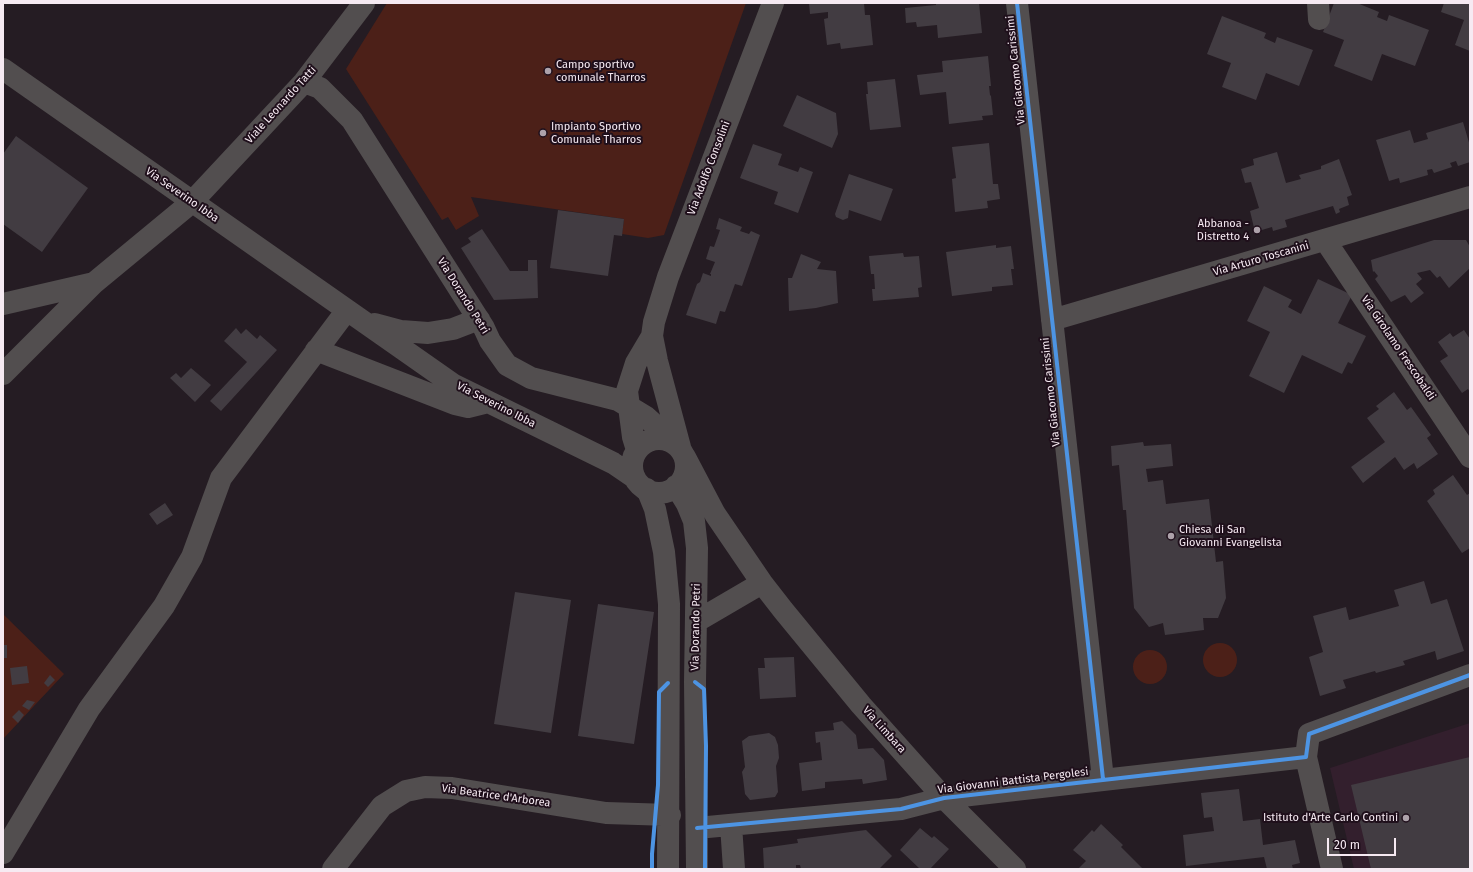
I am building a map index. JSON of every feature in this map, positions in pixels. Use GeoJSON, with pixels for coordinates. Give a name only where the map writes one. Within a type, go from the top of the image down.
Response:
{"type":"FeatureCollection","features":[{"type":"Feature","properties":{"kind":"street","name":"Viale Leonardo Tatti"},"geometry":{"type":"LineString","coordinates":[[3,374],[94,283],[192,202],[304,82],[364,3]]}},
{"type":"Feature","properties":{"kind":"street","name":"Via Adolfo Consolini"},"geometry":{"type":"LineString","coordinates":[[637,450],[633,437],[628,406],[627,391],[630,380],[636,363],[652,336],[668,277],[773,3]]}},
{"type":"Feature","properties":{"kind":"street","name":"Via Giacomo Carissimi"},"geometry":{"type":"LineString","coordinates":[[1018,3],[1103,779]]}},
{"type":"Feature","properties":{"kind":"street","name":"Via Severino Ibba"},"geometry":{"type":"LineString","coordinates":[[3,68],[454,385],[613,463],[641,484]]}},
{"type":"Feature","properties":{"kind":"street","name":"Via Dorando Petri"},"geometry":{"type":"LineString","coordinates":[[304,82],[320,88],[352,120],[478,319],[490,341],[507,365],[531,378],[618,400],[646,417],[680,450]]}},
{"type":"Feature","properties":{"kind":"street","name":"Via Arturo Toscanini"},"geometry":{"type":"LineString","coordinates":[[1052,320],[1470,197]]}},
{"type":"Feature","properties":{"kind":"street","name":"Via Girolamo Frescobaldi"},"geometry":{"type":"LineString","coordinates":[[1325,240],[1470,457]]}},
{"type":"Feature","properties":{"kind":"street"},"geometry":{"type":"LineString","coordinates":[[3,304],[94,283]]}},
{"type":"Feature","properties":{"kind":"street","name":"Via Severino Ibba"},"geometry":{"type":"LineString","coordinates":[[355,315],[401,331],[428,333],[453,329],[478,319]]}},
{"type":"Feature","properties":{"kind":"street"},"geometry":{"type":"LineString","coordinates":[[3,853],[89,709],[164,606],[192,557],[221,478],[316,350],[355,315]]}},
{"type":"Feature","properties":{"kind":"street","name":"Via Adolfo Consolini"},"geometry":{"type":"LineString","coordinates":[[652,336],[656,361],[680,450]]}},
{"type":"Feature","properties":{"kind":"street"},"geometry":{"type":"LineString","coordinates":[[316,350],[454,404],[468,407],[488,402]]}},
{"type":"Feature","properties":{"kind":"street"},"geometry":{"type":"LineString","coordinates":[[641,484],[662,493],[678,485],[685,474],[686,465],[680,450],[659,439],[643,444],[637,450],[632,465],[641,484],[655,509],[664,552],[669,604],[670,815],[668,869]]}},
{"type":"Feature","properties":{"kind":"street","name":"Via Limbara"},"geometry":{"type":"LineString","coordinates":[[680,450],[715,514],[762,583],[861,705],[944,798],[1015,869]]}},
{"type":"Feature","properties":{"kind":"street","name":"Via Dorando Petri"},"geometry":{"type":"LineString","coordinates":[[678,485],[694,521],[696,548],[697,621],[695,682],[697,869]]}},
{"type":"Feature","properties":{"kind":"street","name":"Via Limbara"},"geometry":{"type":"LineString","coordinates":[[678,485],[715,514]]}},
{"type":"Feature","properties":{"kind":"street"},"geometry":{"type":"LineString","coordinates":[[697,621],[762,583]]}},
{"type":"Feature","properties":{"kind":"street"},"geometry":{"type":"LineString","coordinates":[[1332,869],[1306,757],[1309,734],[1470,675]]}},
{"type":"Feature","properties":{"kind":"street","name":"Via Giovanni Battista Pergolesi"},"geometry":{"type":"LineString","coordinates":[[697,828],[901,809],[944,798],[1306,757]]}},
{"type":"Feature","properties":{"kind":"street","name":"Via Beatrice d'Arborea"},"geometry":{"type":"LineString","coordinates":[[333,869],[382,806],[406,791],[425,787],[452,788],[606,813],[670,815]]}},
{"type":"Feature","properties":{"kind":"street"},"geometry":{"type":"LineString","coordinates":[[732,825],[734,869]]}},
{"type":"Feature","properties":{"kind":"shaded area","name":"Campo sportivo comunale Tharros"},"geometry":{"type":"Polygon","coordinates":[[[387,3],[746,3],[664,235],[648,238],[622,234],[624,219],[471,197],[479,216],[456,230],[448,217],[442,220],[346,69],[387,3]]]}},
{"type":"Feature","properties":{"kind":"shaded area"},"geometry":{"type":"Polygon","coordinates":[[[3,614],[64,674],[3,739],[3,614]]]}},
{"type":"Feature","properties":{"kind":"shaded area"},"geometry":{"type":"Polygon","coordinates":[[[1223,643],[1230,645],[1235,650],[1237,660],[1235,670],[1230,675],[1217,677],[1210,675],[1205,670],[1203,657],[1205,650],[1210,645],[1223,643]]]}},
{"type":"Feature","properties":{"kind":"shaded area"},"geometry":{"type":"Polygon","coordinates":[[[1153,650],[1160,652],[1165,657],[1167,667],[1165,677],[1160,682],[1147,684],[1140,682],[1135,677],[1133,664],[1135,657],[1140,652],[1153,650]]]}},
{"type":"Feature","properties":{"kind":"shaded area","name":"Istituto d'Arte Carlo Contini"},"geometry":{"type":"Polygon","coordinates":[[[1470,723],[1470,869],[1354,869],[1330,768],[1470,723]]]}},
{"type":"Feature","properties":{"kind":"building"},"geometry":{"type":"Polygon","coordinates":[[[809,3],[864,3],[865,15],[870,15],[873,45],[841,49],[840,43],[827,45],[824,19],[828,18],[828,12],[810,14],[809,3]]]}},
{"type":"Feature","properties":{"kind":"building"},"geometry":{"type":"Polygon","coordinates":[[[936,3],[979,3],[982,33],[938,38],[937,25],[917,27],[916,22],[906,23],[905,8],[936,5],[936,3]]]}},
{"type":"Feature","properties":{"kind":"building"},"geometry":{"type":"Polygon","coordinates":[[[1334,3],[1357,3],[1379,12],[1377,17],[1387,21],[1389,15],[1429,30],[1415,66],[1382,54],[1372,81],[1334,66],[1344,40],[1323,32],[1334,3]]]}},
{"type":"Feature","properties":{"kind":"building"},"geometry":{"type":"Polygon","coordinates":[[[1444,3],[1470,3],[1470,51],[1455,45],[1464,20],[1441,12],[1444,3]]]}},
{"type":"Feature","properties":{"kind":"building"},"geometry":{"type":"Polygon","coordinates":[[[1222,16],[1266,33],[1264,38],[1275,43],[1277,37],[1313,50],[1299,86],[1266,73],[1256,100],[1222,87],[1231,63],[1207,54],[1222,16]]]}},
{"type":"Feature","properties":{"kind":"building"},"geometry":{"type":"Polygon","coordinates":[[[988,56],[991,86],[989,86],[993,115],[982,116],[983,120],[949,124],[946,92],[920,95],[917,75],[943,72],[942,61],[988,56]]]}},
{"type":"Feature","properties":{"kind":"building"},"geometry":{"type":"Polygon","coordinates":[[[895,79],[901,127],[870,130],[866,94],[868,94],[867,82],[895,79]]]}},
{"type":"Feature","properties":{"kind":"building"},"geometry":{"type":"Polygon","coordinates":[[[797,95],[836,113],[838,134],[832,148],[783,126],[797,95]]]}},
{"type":"Feature","properties":{"kind":"building"},"geometry":{"type":"Polygon","coordinates":[[[1463,122],[1470,146],[1470,162],[1458,166],[1456,161],[1450,163],[1452,167],[1434,173],[1432,169],[1427,170],[1428,175],[1400,183],[1399,178],[1389,181],[1376,140],[1410,130],[1414,143],[1428,139],[1426,133],[1463,122]]]}},
{"type":"Feature","properties":{"kind":"building"},"geometry":{"type":"Polygon","coordinates":[[[16,136],[88,188],[42,252],[3,224],[3,154],[16,136]]]}},
{"type":"Feature","properties":{"kind":"building"},"geometry":{"type":"Polygon","coordinates":[[[989,143],[993,184],[998,184],[1000,199],[987,201],[988,208],[955,212],[952,179],[956,178],[952,147],[989,143]]]}},
{"type":"Feature","properties":{"kind":"building"},"geometry":{"type":"Polygon","coordinates":[[[753,144],[782,154],[778,165],[798,172],[800,167],[813,172],[798,213],[774,204],[778,192],[740,178],[753,144]]]}},
{"type":"Feature","properties":{"kind":"building"},"geometry":{"type":"Polygon","coordinates":[[[1277,152],[1286,183],[1301,179],[1299,175],[1321,169],[1321,166],[1339,159],[1352,195],[1347,197],[1349,205],[1339,209],[1340,212],[1336,214],[1333,206],[1285,220],[1287,227],[1273,231],[1272,227],[1255,232],[1250,211],[1259,208],[1251,182],[1245,183],[1241,169],[1254,165],[1253,159],[1277,152]]]}},
{"type":"Feature","properties":{"kind":"building"},"geometry":{"type":"Polygon","coordinates":[[[849,174],[893,189],[881,221],[849,210],[848,218],[843,220],[836,217],[835,214],[849,174]]]}},
{"type":"Feature","properties":{"kind":"building"},"geometry":{"type":"Polygon","coordinates":[[[558,210],[624,219],[622,236],[614,235],[608,276],[550,268],[558,210]]]}},
{"type":"Feature","properties":{"kind":"building"},"geometry":{"type":"Polygon","coordinates":[[[719,218],[742,227],[740,231],[749,234],[751,231],[760,235],[742,286],[735,284],[725,312],[720,311],[716,324],[686,315],[697,284],[700,282],[703,273],[711,276],[710,274],[715,262],[706,259],[710,246],[714,247],[720,230],[716,229],[719,218]]]}},
{"type":"Feature","properties":{"kind":"building"},"geometry":{"type":"Polygon","coordinates":[[[482,229],[510,271],[528,271],[528,260],[537,260],[538,298],[494,300],[461,248],[471,242],[468,238],[482,229]]]}},
{"type":"Feature","properties":{"kind":"building"},"geometry":{"type":"Polygon","coordinates":[[[1434,240],[1466,240],[1470,247],[1470,268],[1449,288],[1440,276],[1437,278],[1430,270],[1417,273],[1422,279],[1416,284],[1424,293],[1411,303],[1405,295],[1391,302],[1375,279],[1378,276],[1374,271],[1373,272],[1371,260],[1434,240]]]}},
{"type":"Feature","properties":{"kind":"building"},"geometry":{"type":"Polygon","coordinates":[[[996,245],[996,248],[1011,246],[1014,269],[1011,269],[1013,285],[992,287],[992,291],[952,296],[946,252],[996,245]]]}},
{"type":"Feature","properties":{"kind":"building"},"geometry":{"type":"Polygon","coordinates":[[[903,253],[904,257],[919,256],[922,287],[918,288],[919,297],[873,301],[872,289],[875,289],[874,274],[871,274],[869,256],[903,253]]]}},
{"type":"Feature","properties":{"kind":"building"},"geometry":{"type":"Polygon","coordinates":[[[801,254],[821,262],[817,269],[836,271],[838,303],[816,308],[789,311],[788,278],[792,278],[801,254]]]}},
{"type":"Feature","properties":{"kind":"building"},"geometry":{"type":"Polygon","coordinates":[[[1318,279],[1352,295],[1338,323],[1366,336],[1352,364],[1348,362],[1342,374],[1302,355],[1284,393],[1249,376],[1270,332],[1247,321],[1264,286],[1292,300],[1288,307],[1301,314],[1318,279]]]}},
{"type":"Feature","properties":{"kind":"building"},"geometry":{"type":"Polygon","coordinates":[[[236,328],[241,334],[246,329],[257,339],[260,335],[277,350],[221,411],[210,401],[247,362],[224,341],[236,328]]]}},
{"type":"Feature","properties":{"kind":"building"},"geometry":{"type":"Polygon","coordinates":[[[1464,330],[1470,339],[1470,392],[1468,389],[1462,393],[1440,361],[1448,356],[1438,342],[1450,333],[1453,337],[1464,330]]]}},
{"type":"Feature","properties":{"kind":"building"},"geometry":{"type":"Polygon","coordinates":[[[191,368],[211,385],[195,402],[170,378],[176,373],[181,378],[191,368]]]}},
{"type":"Feature","properties":{"kind":"building"},"geometry":{"type":"Polygon","coordinates":[[[1394,392],[1407,410],[1411,407],[1431,435],[1427,438],[1438,454],[1417,469],[1414,463],[1404,470],[1395,457],[1363,483],[1351,467],[1385,442],[1367,418],[1379,409],[1376,406],[1394,392]]]}},
{"type":"Feature","properties":{"kind":"building","name":"Chiesa di San Giovanni Evangelista"},"geometry":{"type":"Polygon","coordinates":[[[1143,442],[1144,446],[1171,444],[1173,466],[1146,469],[1148,482],[1163,480],[1166,504],[1209,499],[1216,562],[1223,561],[1226,598],[1218,618],[1203,618],[1204,630],[1165,635],[1163,623],[1149,627],[1134,608],[1126,510],[1123,510],[1119,465],[1112,466],[1111,446],[1143,442]]]}},
{"type":"Feature","properties":{"kind":"building"},"geometry":{"type":"Polygon","coordinates":[[[1453,475],[1467,495],[1470,493],[1470,548],[1462,553],[1427,501],[1435,494],[1433,490],[1453,475]]]}},
{"type":"Feature","properties":{"kind":"building"},"geometry":{"type":"Polygon","coordinates":[[[165,503],[173,515],[157,525],[149,514],[165,503]]]}},
{"type":"Feature","properties":{"kind":"building"},"geometry":{"type":"Polygon","coordinates":[[[1424,581],[1431,604],[1447,599],[1464,651],[1437,660],[1435,651],[1403,661],[1405,665],[1376,673],[1375,671],[1343,680],[1346,688],[1320,696],[1309,657],[1323,652],[1313,616],[1346,607],[1349,620],[1399,606],[1394,590],[1424,581]]]}},
{"type":"Feature","properties":{"kind":"building"},"geometry":{"type":"Polygon","coordinates":[[[515,592],[571,600],[551,733],[494,724],[515,592]]]}},
{"type":"Feature","properties":{"kind":"building"},"geometry":{"type":"Polygon","coordinates":[[[598,604],[654,612],[634,744],[578,736],[598,604]]]}},
{"type":"Feature","properties":{"kind":"building"},"geometry":{"type":"Polygon","coordinates":[[[3,645],[7,645],[7,658],[3,658],[3,645]]]}},
{"type":"Feature","properties":{"kind":"building"},"geometry":{"type":"Polygon","coordinates":[[[794,657],[796,697],[760,699],[758,668],[765,668],[764,658],[794,657]]]}},
{"type":"Feature","properties":{"kind":"building"},"geometry":{"type":"Polygon","coordinates":[[[27,666],[29,683],[12,685],[10,668],[27,666]]]}},
{"type":"Feature","properties":{"kind":"building"},"geometry":{"type":"Polygon","coordinates":[[[50,675],[55,680],[48,687],[44,683],[50,675]]]}},
{"type":"Feature","properties":{"kind":"building"},"geometry":{"type":"Polygon","coordinates":[[[27,700],[35,702],[29,710],[22,706],[27,700]]]}},
{"type":"Feature","properties":{"kind":"building"},"geometry":{"type":"Polygon","coordinates":[[[19,710],[24,715],[18,723],[12,717],[19,710]]]}},
{"type":"Feature","properties":{"kind":"building"},"geometry":{"type":"Polygon","coordinates":[[[842,721],[856,735],[858,749],[873,748],[884,760],[887,780],[863,784],[862,779],[825,782],[825,788],[802,791],[799,763],[822,760],[820,742],[816,743],[815,732],[834,730],[833,723],[842,721]]]}},
{"type":"Feature","properties":{"kind":"building"},"geometry":{"type":"Polygon","coordinates":[[[769,733],[775,737],[778,745],[779,758],[776,766],[778,792],[775,797],[750,800],[745,794],[742,772],[745,767],[742,741],[749,736],[769,733]]]}},
{"type":"Feature","properties":{"kind":"building","name":"Istituto d'Arte Carlo Contini"},"geometry":{"type":"Polygon","coordinates":[[[1470,757],[1470,869],[1371,869],[1351,785],[1470,757]]]}},
{"type":"Feature","properties":{"kind":"building"},"geometry":{"type":"Polygon","coordinates":[[[1239,789],[1243,821],[1260,819],[1263,845],[1295,840],[1300,863],[1292,865],[1293,869],[1267,869],[1264,857],[1186,866],[1183,835],[1214,831],[1212,817],[1204,818],[1201,793],[1239,789]]]}},
{"type":"Feature","properties":{"kind":"building"},"geometry":{"type":"Polygon","coordinates":[[[1101,824],[1123,845],[1121,847],[1143,869],[1078,869],[1086,861],[1073,850],[1092,830],[1094,832],[1101,824]]]}},
{"type":"Feature","properties":{"kind":"building"},"geometry":{"type":"Polygon","coordinates":[[[920,828],[932,838],[934,836],[949,849],[930,869],[920,869],[900,850],[920,828]]]}},
{"type":"Feature","properties":{"kind":"building"},"geometry":{"type":"Polygon","coordinates":[[[866,830],[892,856],[879,869],[801,869],[800,865],[796,865],[796,869],[764,869],[763,848],[798,843],[797,839],[866,830]]]}},
{"type":"Feature","properties":{"kind":"cycle path"},"geometry":{"type":"LineString","coordinates":[[1017,3],[1103,779]]}},
{"type":"Feature","properties":{"kind":"cycle path"},"geometry":{"type":"LineString","coordinates":[[697,828],[901,809],[944,798],[1306,757],[1309,734],[1470,675]]}},
{"type":"Feature","properties":{"kind":"cycle path"},"geometry":{"type":"LineString","coordinates":[[695,682],[704,689],[706,746],[705,869]]}},
{"type":"Feature","properties":{"kind":"cycle path"},"geometry":{"type":"LineString","coordinates":[[652,869],[658,785],[659,692],[668,683]]}},
{"type":"Feature","properties":{"kind":"place","name":"Campo sportivo comunale Tharros"},"geometry":{"type":"Point","coordinates":[548,71]}},
{"type":"Feature","properties":{"kind":"place","name":"Impianto Sportivo Comunale Tharros"},"geometry":{"type":"Point","coordinates":[543,133]}},
{"type":"Feature","properties":{"kind":"place","name":"Abbanoa - Distretto 4"},"geometry":{"type":"Point","coordinates":[1257,230]}},
{"type":"Feature","properties":{"kind":"place","name":"Chiesa di San Giovanni Evangelista"},"geometry":{"type":"Point","coordinates":[1171,536]}},
{"type":"Feature","properties":{"kind":"place","name":"Istituto d'Arte Carlo Contini"},"geometry":{"type":"Point","coordinates":[1406,818]}}]}
